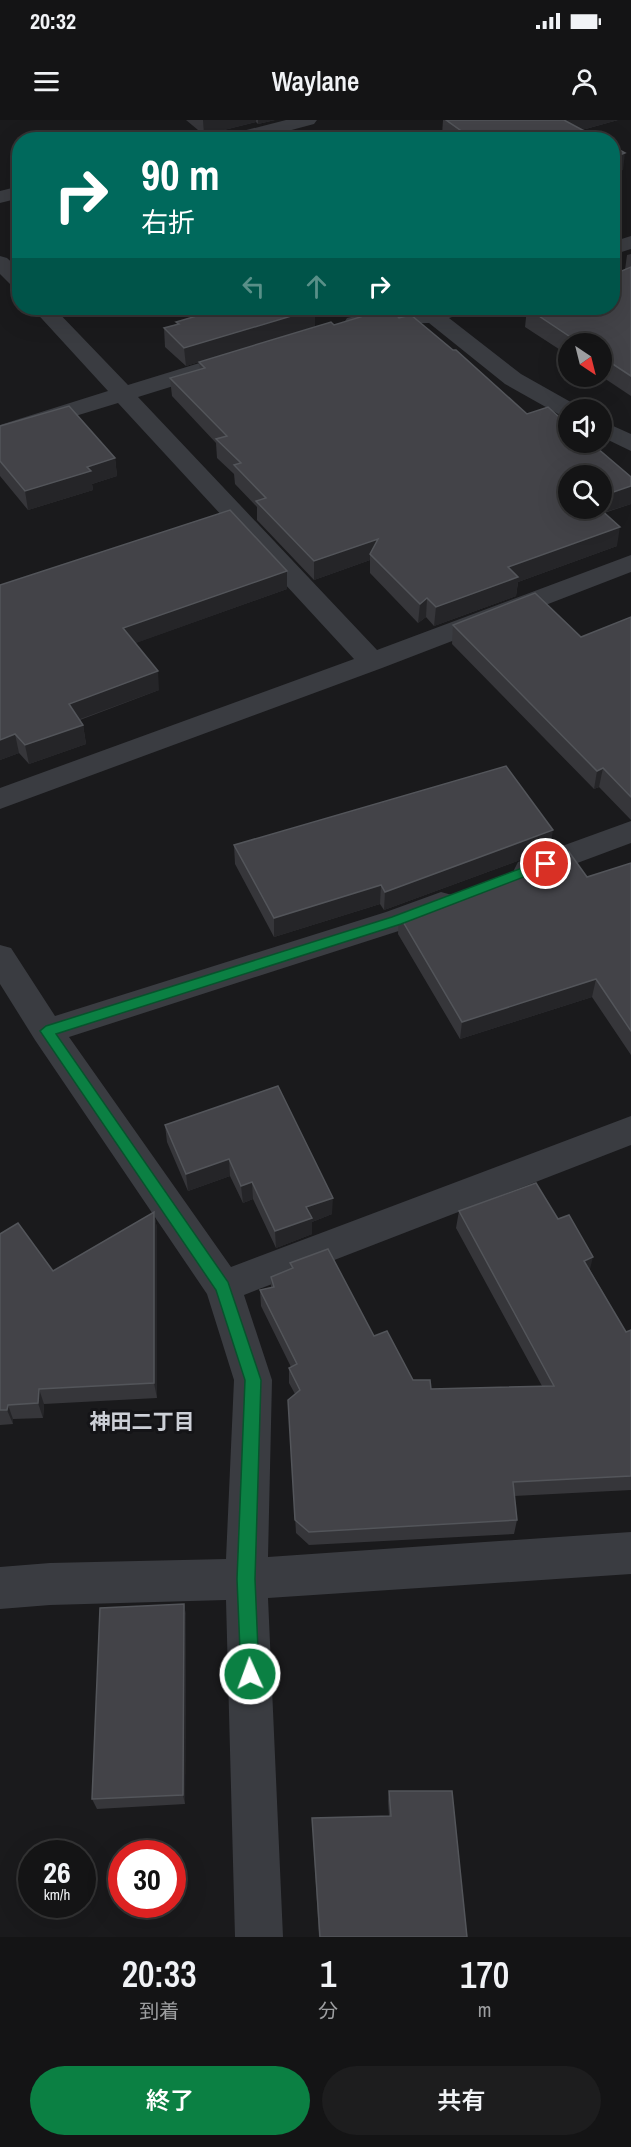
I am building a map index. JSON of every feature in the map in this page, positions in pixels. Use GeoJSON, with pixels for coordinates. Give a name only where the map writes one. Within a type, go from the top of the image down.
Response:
{"type":"FeatureCollection","features":[{"type":"Feature","properties":{"kind":"street"},"geometry":{"type":"LineString","coordinates":[[261,132],[308,120]]}},
{"type":"Feature","properties":{"kind":"street"},"geometry":{"type":"LineString","coordinates":[[0,262],[12,275]]}},
{"type":"Feature","properties":{"kind":"street"},"geometry":{"type":"LineString","coordinates":[[50,315],[372,662]]}},
{"type":"Feature","properties":{"kind":"street"},"geometry":{"type":"LineString","coordinates":[[339,328],[373,318],[434,316],[513,379],[558,404]]}},
{"type":"Feature","properties":{"kind":"street"},"geometry":{"type":"LineString","coordinates":[[0,432],[237,360]]}},
{"type":"Feature","properties":{"kind":"street"},"geometry":{"type":"LineString","coordinates":[[612,434],[631,444]]}},
{"type":"Feature","properties":{"kind":"street"},"geometry":{"type":"LineString","coordinates":[[0,799],[372,662],[631,563]]}},
{"type":"Feature","properties":{"kind":"street"},"geometry":{"type":"LineString","coordinates":[[497,882],[631,832]]}},
{"type":"Feature","properties":{"kind":"street"},"geometry":{"type":"LineString","coordinates":[[46,1031],[397,920],[464,895]]}},
{"type":"Feature","properties":{"kind":"street"},"geometry":{"type":"LineString","coordinates":[[0,957],[46,1031],[223,1287],[253,1380],[246,1579],[259,1937]]}},
{"type":"Feature","properties":{"kind":"street"},"geometry":{"type":"LineString","coordinates":[[223,1287],[631,1130]]}},
{"type":"Feature","properties":{"kind":"street"},"geometry":{"type":"LineString","coordinates":[[0,1588],[50,1584],[246,1579],[631,1553]]}},
{"type":"Feature","properties":{"kind":"building"},"geometry":{"type":"Polygon","coordinates":[[[446,120],[564,120],[586,132],[463,132],[446,120]]]}},
{"type":"Feature","properties":{"kind":"building"},"geometry":{"type":"Polygon","coordinates":[[[631,267],[631,376],[612,364],[612,333],[564,333],[538,315],[620,315],[620,272],[631,267]]]}},
{"type":"Feature","properties":{"kind":"building"},"geometry":{"type":"Polygon","coordinates":[[[200,315],[295,315],[184,348],[164,328],[179,324],[176,322],[200,315]]]}},
{"type":"Feature","properties":{"kind":"building"},"geometry":{"type":"Polygon","coordinates":[[[367,315],[396,315],[399,318],[411,315],[453,350],[456,350],[527,414],[548,407],[558,416],[558,453],[603,453],[631,477],[631,486],[612,493],[612,465],[558,465],[558,519],[611,519],[620,527],[508,567],[518,577],[436,607],[427,598],[420,604],[370,554],[378,539],[314,561],[256,501],[266,498],[234,465],[241,463],[216,439],[227,436],[170,378],[205,368],[199,362],[331,322],[334,325],[367,315]]]}},
{"type":"Feature","properties":{"kind":"building"},"geometry":{"type":"Polygon","coordinates":[[[69,406],[115,458],[87,467],[91,471],[25,491],[0,461],[0,426],[69,406]]]}},
{"type":"Feature","properties":{"kind":"building"},"geometry":{"type":"Polygon","coordinates":[[[230,510],[287,571],[123,628],[158,671],[69,704],[83,725],[25,745],[15,734],[0,740],[0,585],[230,510]]]}},
{"type":"Feature","properties":{"kind":"building"},"geometry":{"type":"Polygon","coordinates":[[[535,593],[581,637],[631,617],[631,797],[603,768],[597,771],[453,625],[535,593]]]}},
{"type":"Feature","properties":{"kind":"building"},"geometry":{"type":"Polygon","coordinates":[[[506,766],[553,830],[385,892],[381,885],[274,918],[234,845],[506,766]]]}},
{"type":"Feature","properties":{"kind":"building"},"geometry":{"type":"Polygon","coordinates":[[[569,852],[587,877],[631,863],[631,1031],[596,979],[462,1022],[399,915],[569,852]]]}},
{"type":"Feature","properties":{"kind":"building"},"geometry":{"type":"Polygon","coordinates":[[[278,1086],[333,1198],[306,1207],[312,1218],[275,1231],[252,1182],[241,1186],[229,1159],[186,1174],[165,1125],[278,1086]]]}},
{"type":"Feature","properties":{"kind":"building"},"geometry":{"type":"Polygon","coordinates":[[[536,1183],[558,1219],[569,1215],[593,1257],[584,1261],[626,1332],[631,1330],[631,1476],[513,1482],[517,1520],[309,1532],[295,1520],[288,1400],[300,1390],[289,1368],[297,1364],[260,1290],[274,1287],[271,1277],[293,1268],[290,1263],[328,1249],[374,1336],[387,1331],[413,1380],[430,1380],[431,1389],[554,1386],[459,1211],[536,1183]]]}},
{"type":"Feature","properties":{"kind":"building"},"geometry":{"type":"Polygon","coordinates":[[[154,1212],[154,1383],[39,1389],[38,1403],[8,1405],[7,1410],[0,1410],[0,1234],[18,1223],[53,1271],[154,1212]]]}},
{"type":"Feature","properties":{"kind":"building"},"geometry":{"type":"Polygon","coordinates":[[[184,1604],[183,1795],[92,1799],[100,1608],[184,1604]]]}},
{"type":"Feature","properties":{"kind":"building"},"geometry":{"type":"Polygon","coordinates":[[[389,1791],[452,1791],[467,1937],[320,1937],[312,1818],[391,1816],[389,1791]]]}},
{"type":"Feature","properties":{"kind":"district","name":"神田二丁目"},"geometry":{"type":"Point","coordinates":[142,1422]}},
{"type":"Feature","properties":{"kind":"route"},"geometry":{"type":"LineString","coordinates":[[250,1674],[246,1579],[253,1380],[223,1287],[46,1031],[397,920],[546,864]]}}]}
